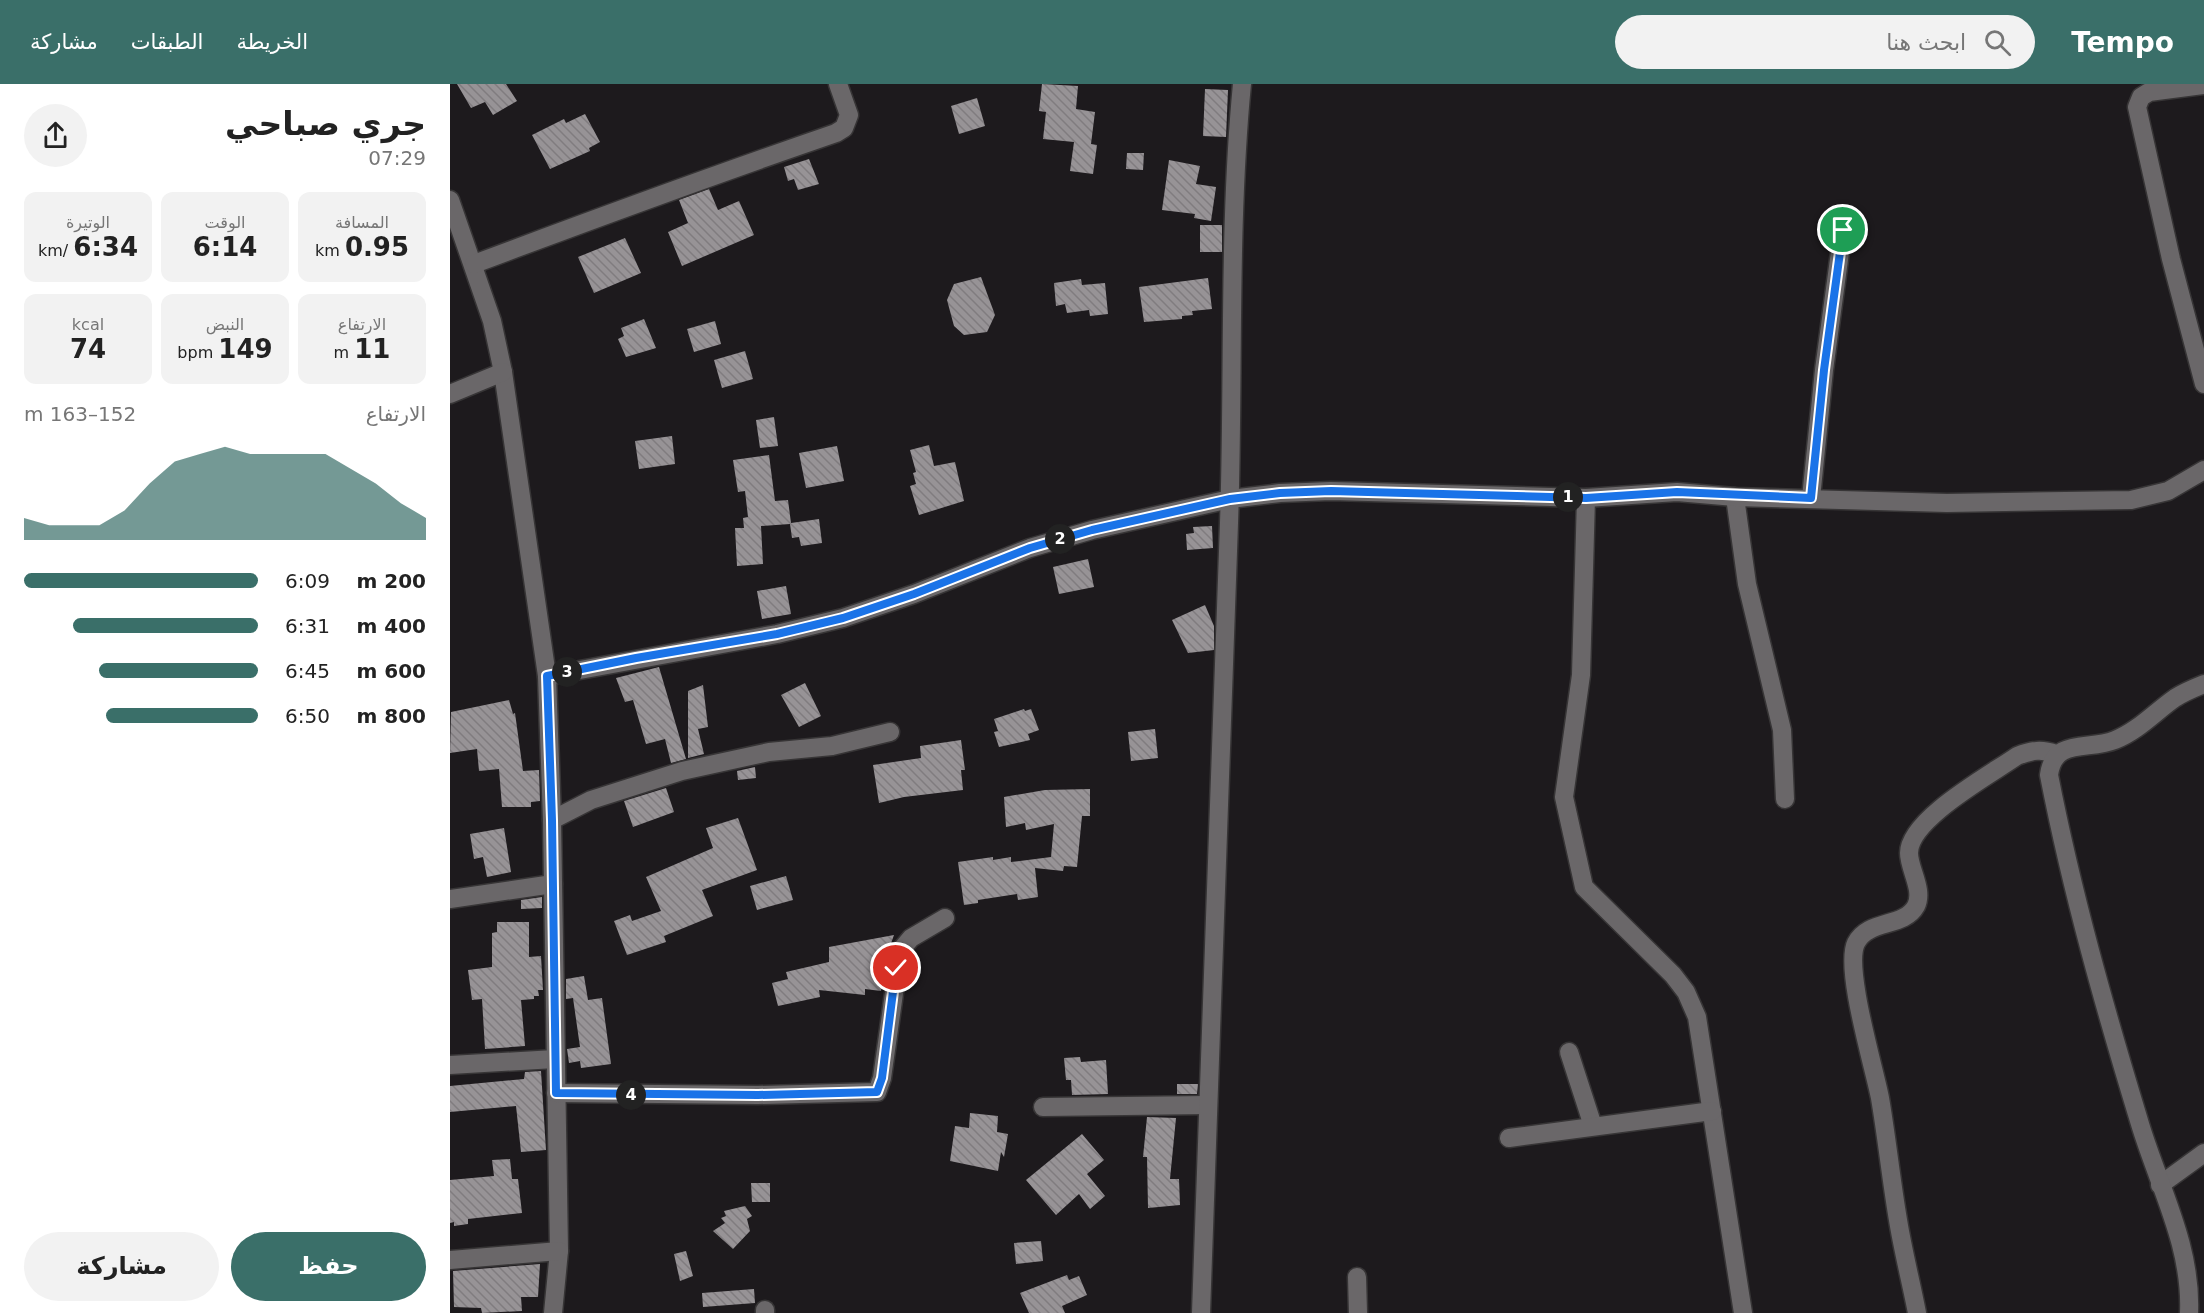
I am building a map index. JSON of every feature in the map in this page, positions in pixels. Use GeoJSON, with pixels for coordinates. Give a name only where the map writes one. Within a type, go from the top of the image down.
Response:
{"type":"FeatureCollection","features":[{"type":"Feature","properties":{"kind":"street"},"geometry":{"type":"LineString","coordinates":[[474,264],[610,216],[703,178],[836,133],[844,128],[849,115],[838,84]]}},
{"type":"Feature","properties":{"kind":"street"},"geometry":{"type":"LineString","coordinates":[[1201,1313],[1207,1105],[1221,807],[1235,241],[1242,84]]}},
{"type":"Feature","properties":{"kind":"street"},"geometry":{"type":"LineString","coordinates":[[2204,85],[2149,92],[2140,97],[2137,107],[2171,259],[2204,384]]}},
{"type":"Feature","properties":{"kind":"street"},"geometry":{"type":"LineString","coordinates":[[450,200],[492,321],[502,372],[547,676],[552,820],[559,1251],[553,1313]]}},
{"type":"Feature","properties":{"kind":"street"},"geometry":{"type":"LineString","coordinates":[[1811,498],[1824,370],[1843,230]]}},
{"type":"Feature","properties":{"kind":"street"},"geometry":{"type":"LineString","coordinates":[[450,394],[502,372]]}},
{"type":"Feature","properties":{"kind":"street"},"geometry":{"type":"LineString","coordinates":[[547,676],[777,634],[843,618],[914,594],[1030,548],[1092,530],[1230,499],[1280,493],[1331,491],[1586,498],[1677,492],[1735,497],[1947,502],[2131,500],[2168,490],[2204,470]]}},
{"type":"Feature","properties":{"kind":"street"},"geometry":{"type":"LineString","coordinates":[[1735,497],[1747,584],[1782,730],[1785,799]]}},
{"type":"Feature","properties":{"kind":"street"},"geometry":{"type":"LineString","coordinates":[[1586,498],[1581,675],[1564,797],[1584,887],[1673,975],[1692,1003],[1697,1017],[1743,1313]]}},
{"type":"Feature","properties":{"kind":"street"},"geometry":{"type":"LineString","coordinates":[[2189,1313],[2187,1268],[2180,1237],[2160,1185],[2108,1017],[2049,775],[2051,763],[2056,754],[2064,750],[2113,741],[2143,724],[2177,696],[2204,684]]}},
{"type":"Feature","properties":{"kind":"street"},"geometry":{"type":"LineString","coordinates":[[552,820],[591,800],[682,771],[769,752],[832,746],[890,732]]}},
{"type":"Feature","properties":{"kind":"street"},"geometry":{"type":"LineString","coordinates":[[1917,1313],[1898,1220],[1880,1098],[1856,986],[1853,966],[1855,945],[1861,935],[1906,916],[1918,904],[1909,846],[1911,838],[1931,816],[2017,756],[2037,750],[2056,754]]}},
{"type":"Feature","properties":{"kind":"street"},"geometry":{"type":"LineString","coordinates":[[450,899],[553,884]]}},
{"type":"Feature","properties":{"kind":"street"},"geometry":{"type":"LineString","coordinates":[[556,1093],[758,1095],[877,1092],[882,1078],[900,951],[910,938],[945,918]]}},
{"type":"Feature","properties":{"kind":"street"},"geometry":{"type":"LineString","coordinates":[[1569,1052],[1593,1126]]}},
{"type":"Feature","properties":{"kind":"street"},"geometry":{"type":"LineString","coordinates":[[450,1065],[555,1059]]}},
{"type":"Feature","properties":{"kind":"street"},"geometry":{"type":"LineString","coordinates":[[1043,1107],[1207,1105]]}},
{"type":"Feature","properties":{"kind":"street"},"geometry":{"type":"LineString","coordinates":[[1509,1138],[1712,1111]]}},
{"type":"Feature","properties":{"kind":"street"},"geometry":{"type":"LineString","coordinates":[[2160,1185],[2204,1153]]}},
{"type":"Feature","properties":{"kind":"street"},"geometry":{"type":"LineString","coordinates":[[450,1260],[559,1251]]}},
{"type":"Feature","properties":{"kind":"street"},"geometry":{"type":"LineString","coordinates":[[1357,1277],[1358,1313]]}},
{"type":"Feature","properties":{"kind":"building"},"geometry":{"type":"Polygon","coordinates":[[[457,84],[506,84],[517,101],[493,115],[485,102],[471,108],[457,84]]]}},
{"type":"Feature","properties":{"kind":"building"},"geometry":{"type":"Polygon","coordinates":[[[1042,84],[1078,86],[1076,109],[1095,112],[1091,144],[1097,145],[1093,174],[1070,171],[1074,142],[1043,139],[1046,112],[1039,111],[1042,84]]]}},
{"type":"Feature","properties":{"kind":"building"},"geometry":{"type":"Polygon","coordinates":[[[1205,89],[1228,90],[1226,137],[1203,136],[1205,89]]]}},
{"type":"Feature","properties":{"kind":"building"},"geometry":{"type":"Polygon","coordinates":[[[977,98],[985,126],[959,134],[951,106],[977,98]]]}},
{"type":"Feature","properties":{"kind":"building"},"geometry":{"type":"Polygon","coordinates":[[[585,114],[600,142],[589,148],[590,151],[550,169],[532,135],[564,119],[566,123],[585,114]]]}},
{"type":"Feature","properties":{"kind":"building"},"geometry":{"type":"Polygon","coordinates":[[[1127,153],[1144,153],[1143,170],[1126,169],[1127,153]]]}},
{"type":"Feature","properties":{"kind":"building"},"geometry":{"type":"Polygon","coordinates":[[[809,159],[819,184],[798,190],[794,179],[788,181],[784,167],[809,159]]]}},
{"type":"Feature","properties":{"kind":"building"},"geometry":{"type":"Polygon","coordinates":[[[1169,160],[1200,166],[1196,184],[1216,187],[1211,221],[1194,218],[1195,214],[1162,210],[1169,160]]]}},
{"type":"Feature","properties":{"kind":"building"},"geometry":{"type":"Polygon","coordinates":[[[709,189],[718,210],[739,201],[754,235],[682,266],[668,232],[688,223],[679,200],[709,189]]]}},
{"type":"Feature","properties":{"kind":"building"},"geometry":{"type":"Polygon","coordinates":[[[1200,225],[1222,225],[1222,252],[1200,252],[1200,225]]]}},
{"type":"Feature","properties":{"kind":"building"},"geometry":{"type":"Polygon","coordinates":[[[625,238],[641,273],[594,293],[578,257],[625,238]]]}},
{"type":"Feature","properties":{"kind":"building"},"geometry":{"type":"Polygon","coordinates":[[[981,277],[995,315],[987,332],[964,335],[954,326],[947,300],[954,284],[981,277]]]}},
{"type":"Feature","properties":{"kind":"building"},"geometry":{"type":"Polygon","coordinates":[[[1208,278],[1212,309],[1192,311],[1193,315],[1182,316],[1182,319],[1144,322],[1139,287],[1208,278]]]}},
{"type":"Feature","properties":{"kind":"building"},"geometry":{"type":"Polygon","coordinates":[[[1081,279],[1082,285],[1105,283],[1108,314],[1090,316],[1089,310],[1067,313],[1065,304],[1056,306],[1054,283],[1081,279]]]}},
{"type":"Feature","properties":{"kind":"building"},"geometry":{"type":"Polygon","coordinates":[[[644,319],[656,348],[626,357],[618,339],[624,336],[621,328],[644,319]]]}},
{"type":"Feature","properties":{"kind":"building"},"geometry":{"type":"Polygon","coordinates":[[[715,321],[721,344],[694,352],[687,329],[715,321]]]}},
{"type":"Feature","properties":{"kind":"building"},"geometry":{"type":"Polygon","coordinates":[[[745,351],[753,379],[722,388],[714,360],[745,351]]]}},
{"type":"Feature","properties":{"kind":"building"},"geometry":{"type":"Polygon","coordinates":[[[774,417],[778,446],[760,448],[756,420],[774,417]]]}},
{"type":"Feature","properties":{"kind":"building"},"geometry":{"type":"Polygon","coordinates":[[[672,436],[675,464],[639,469],[635,441],[672,436]]]}},
{"type":"Feature","properties":{"kind":"building"},"geometry":{"type":"Polygon","coordinates":[[[929,445],[934,466],[955,462],[964,501],[919,515],[910,486],[916,484],[913,473],[916,472],[910,450],[929,445]]]}},
{"type":"Feature","properties":{"kind":"building"},"geometry":{"type":"Polygon","coordinates":[[[837,446],[844,481],[806,488],[799,453],[837,446]]]}},
{"type":"Feature","properties":{"kind":"building"},"geometry":{"type":"Polygon","coordinates":[[[769,455],[775,501],[788,500],[791,523],[819,519],[822,543],[801,546],[799,537],[792,538],[790,524],[761,526],[763,564],[737,566],[735,528],[744,528],[743,518],[748,517],[745,491],[738,492],[733,460],[769,455]]]}},
{"type":"Feature","properties":{"kind":"building"},"geometry":{"type":"Polygon","coordinates":[[[1212,526],[1213,548],[1187,550],[1186,534],[1194,533],[1193,527],[1212,526]]]}},
{"type":"Feature","properties":{"kind":"building"},"geometry":{"type":"Polygon","coordinates":[[[1088,559],[1094,587],[1059,594],[1053,567],[1088,559]]]}},
{"type":"Feature","properties":{"kind":"building"},"geometry":{"type":"Polygon","coordinates":[[[786,586],[791,614],[762,619],[757,591],[786,586]]]}},
{"type":"Feature","properties":{"kind":"building"},"geometry":{"type":"Polygon","coordinates":[[[1205,605],[1214,626],[1214,650],[1188,653],[1172,620],[1205,605]]]}},
{"type":"Feature","properties":{"kind":"building"},"geometry":{"type":"Polygon","coordinates":[[[659,667],[686,759],[671,763],[665,739],[646,744],[633,700],[625,702],[616,678],[659,667]]]}},
{"type":"Feature","properties":{"kind":"building"},"geometry":{"type":"Polygon","coordinates":[[[805,683],[821,716],[799,727],[781,695],[805,683]]]}},
{"type":"Feature","properties":{"kind":"building"},"geometry":{"type":"Polygon","coordinates":[[[703,685],[708,727],[698,729],[704,754],[688,758],[688,691],[703,685]]]}},
{"type":"Feature","properties":{"kind":"building"},"geometry":{"type":"Polygon","coordinates":[[[509,700],[513,714],[515,713],[523,771],[539,770],[540,801],[531,802],[531,807],[502,807],[499,769],[479,771],[477,749],[450,753],[451,712],[509,700]]]}},
{"type":"Feature","properties":{"kind":"building"},"geometry":{"type":"Polygon","coordinates":[[[1024,709],[1025,711],[1031,709],[1039,730],[1028,734],[1030,740],[999,747],[994,732],[998,731],[994,719],[1024,709]]]}},
{"type":"Feature","properties":{"kind":"building"},"geometry":{"type":"Polygon","coordinates":[[[1155,729],[1158,758],[1131,761],[1128,732],[1155,729]]]}},
{"type":"Feature","properties":{"kind":"building"},"geometry":{"type":"Polygon","coordinates":[[[961,740],[965,770],[961,770],[963,790],[904,797],[879,803],[873,765],[921,758],[920,746],[961,740]]]}},
{"type":"Feature","properties":{"kind":"building"},"geometry":{"type":"Polygon","coordinates":[[[755,767],[756,778],[738,780],[737,771],[755,767]]]}},
{"type":"Feature","properties":{"kind":"building"},"geometry":{"type":"Polygon","coordinates":[[[666,788],[674,812],[633,827],[624,801],[666,788]]]}},
{"type":"Feature","properties":{"kind":"building"},"geometry":{"type":"Polygon","coordinates":[[[1090,789],[1090,816],[1082,816],[1077,867],[1064,866],[1063,871],[1035,868],[1038,897],[1018,900],[1017,894],[978,900],[978,903],[964,905],[958,862],[993,857],[993,860],[1011,857],[1011,862],[1051,857],[1054,824],[1026,830],[1025,823],[1006,827],[1004,797],[1045,790],[1090,789]]]}},
{"type":"Feature","properties":{"kind":"building"},"geometry":{"type":"Polygon","coordinates":[[[738,818],[757,870],[702,890],[713,916],[664,936],[666,942],[627,955],[614,921],[630,915],[632,921],[661,911],[646,877],[713,848],[706,828],[738,818]]]}},
{"type":"Feature","properties":{"kind":"building"},"geometry":{"type":"Polygon","coordinates":[[[504,828],[511,872],[487,877],[483,857],[474,859],[470,834],[504,828]]]}},
{"type":"Feature","properties":{"kind":"building"},"geometry":{"type":"Polygon","coordinates":[[[786,876],[793,900],[757,910],[750,886],[786,876]]]}},
{"type":"Feature","properties":{"kind":"building"},"geometry":{"type":"Polygon","coordinates":[[[542,897],[542,908],[521,909],[521,900],[542,897]]]}},
{"type":"Feature","properties":{"kind":"building"},"geometry":{"type":"Polygon","coordinates":[[[497,922],[529,922],[529,957],[541,956],[543,990],[538,990],[539,996],[534,996],[534,999],[521,1000],[525,1046],[485,1049],[482,999],[472,1000],[468,970],[492,967],[492,933],[497,932],[497,922]]]}},
{"type":"Feature","properties":{"kind":"building"},"geometry":{"type":"Polygon","coordinates":[[[894,935],[881,991],[865,989],[865,995],[819,990],[820,997],[778,1006],[772,983],[788,979],[786,972],[829,962],[829,947],[894,935]]]}},
{"type":"Feature","properties":{"kind":"building"},"geometry":{"type":"Polygon","coordinates":[[[584,976],[588,1000],[602,998],[611,1064],[581,1068],[580,1061],[569,1063],[567,1049],[580,1047],[573,998],[566,999],[566,979],[584,976]]]}},
{"type":"Feature","properties":{"kind":"building"},"geometry":{"type":"Polygon","coordinates":[[[1080,1057],[1081,1062],[1106,1060],[1108,1094],[1072,1095],[1071,1080],[1066,1080],[1064,1058],[1080,1057]]]}},
{"type":"Feature","properties":{"kind":"building"},"geometry":{"type":"Polygon","coordinates":[[[541,1071],[546,1150],[521,1152],[516,1106],[450,1112],[450,1086],[524,1079],[525,1072],[541,1071]]]}},
{"type":"Feature","properties":{"kind":"building"},"geometry":{"type":"Polygon","coordinates":[[[1177,1084],[1198,1084],[1197,1094],[1177,1094],[1177,1084]]]}},
{"type":"Feature","properties":{"kind":"building"},"geometry":{"type":"Polygon","coordinates":[[[970,1113],[998,1116],[997,1132],[1008,1134],[1004,1157],[1001,1152],[998,1171],[950,1161],[955,1126],[969,1128],[970,1113]]]}},
{"type":"Feature","properties":{"kind":"building"},"geometry":{"type":"Polygon","coordinates":[[[1147,1117],[1176,1118],[1170,1179],[1179,1179],[1180,1205],[1148,1208],[1147,1157],[1143,1157],[1147,1117]]]}},
{"type":"Feature","properties":{"kind":"building"},"geometry":{"type":"Polygon","coordinates":[[[1082,1134],[1104,1160],[1087,1174],[1105,1196],[1090,1209],[1079,1194],[1056,1215],[1026,1180],[1082,1134]]]}},
{"type":"Feature","properties":{"kind":"building"},"geometry":{"type":"Polygon","coordinates":[[[510,1159],[512,1179],[518,1179],[522,1213],[468,1219],[468,1224],[454,1226],[454,1222],[450,1223],[450,1180],[494,1176],[492,1160],[510,1159]]]}},
{"type":"Feature","properties":{"kind":"building"},"geometry":{"type":"Polygon","coordinates":[[[751,1183],[770,1183],[770,1202],[752,1202],[751,1183]]]}},
{"type":"Feature","properties":{"kind":"building"},"geometry":{"type":"Polygon","coordinates":[[[745,1206],[752,1216],[747,1219],[750,1231],[733,1249],[713,1231],[725,1223],[721,1218],[726,1216],[724,1211],[745,1206]]]}},
{"type":"Feature","properties":{"kind":"building"},"geometry":{"type":"Polygon","coordinates":[[[1041,1241],[1043,1261],[1016,1264],[1014,1243],[1041,1241]]]}},
{"type":"Feature","properties":{"kind":"building"},"geometry":{"type":"Polygon","coordinates":[[[686,1251],[693,1276],[680,1281],[674,1254],[686,1251]]]}},
{"type":"Feature","properties":{"kind":"building"},"geometry":{"type":"Polygon","coordinates":[[[540,1264],[538,1297],[521,1297],[522,1311],[482,1313],[481,1308],[454,1307],[453,1271],[540,1264]]]}},
{"type":"Feature","properties":{"kind":"building"},"geometry":{"type":"Polygon","coordinates":[[[1067,1275],[1069,1280],[1079,1276],[1087,1295],[1062,1306],[1065,1313],[1029,1313],[1020,1293],[1067,1275]]]}},
{"type":"Feature","properties":{"kind":"building"},"geometry":{"type":"Polygon","coordinates":[[[754,1289],[755,1303],[703,1307],[702,1293],[754,1289]]]}},
{"type":"Feature","properties":{"kind":"route"},"geometry":{"type":"LineString","coordinates":[[896,968],[882,1078],[877,1092],[758,1095],[556,1093],[552,820],[547,676],[777,634],[843,618],[880,607],[1030,548],[1092,530],[1230,499],[1280,493],[1331,491],[1586,498],[1677,492],[1735,497],[1811,498],[1824,370],[1843,230]]}}]}
